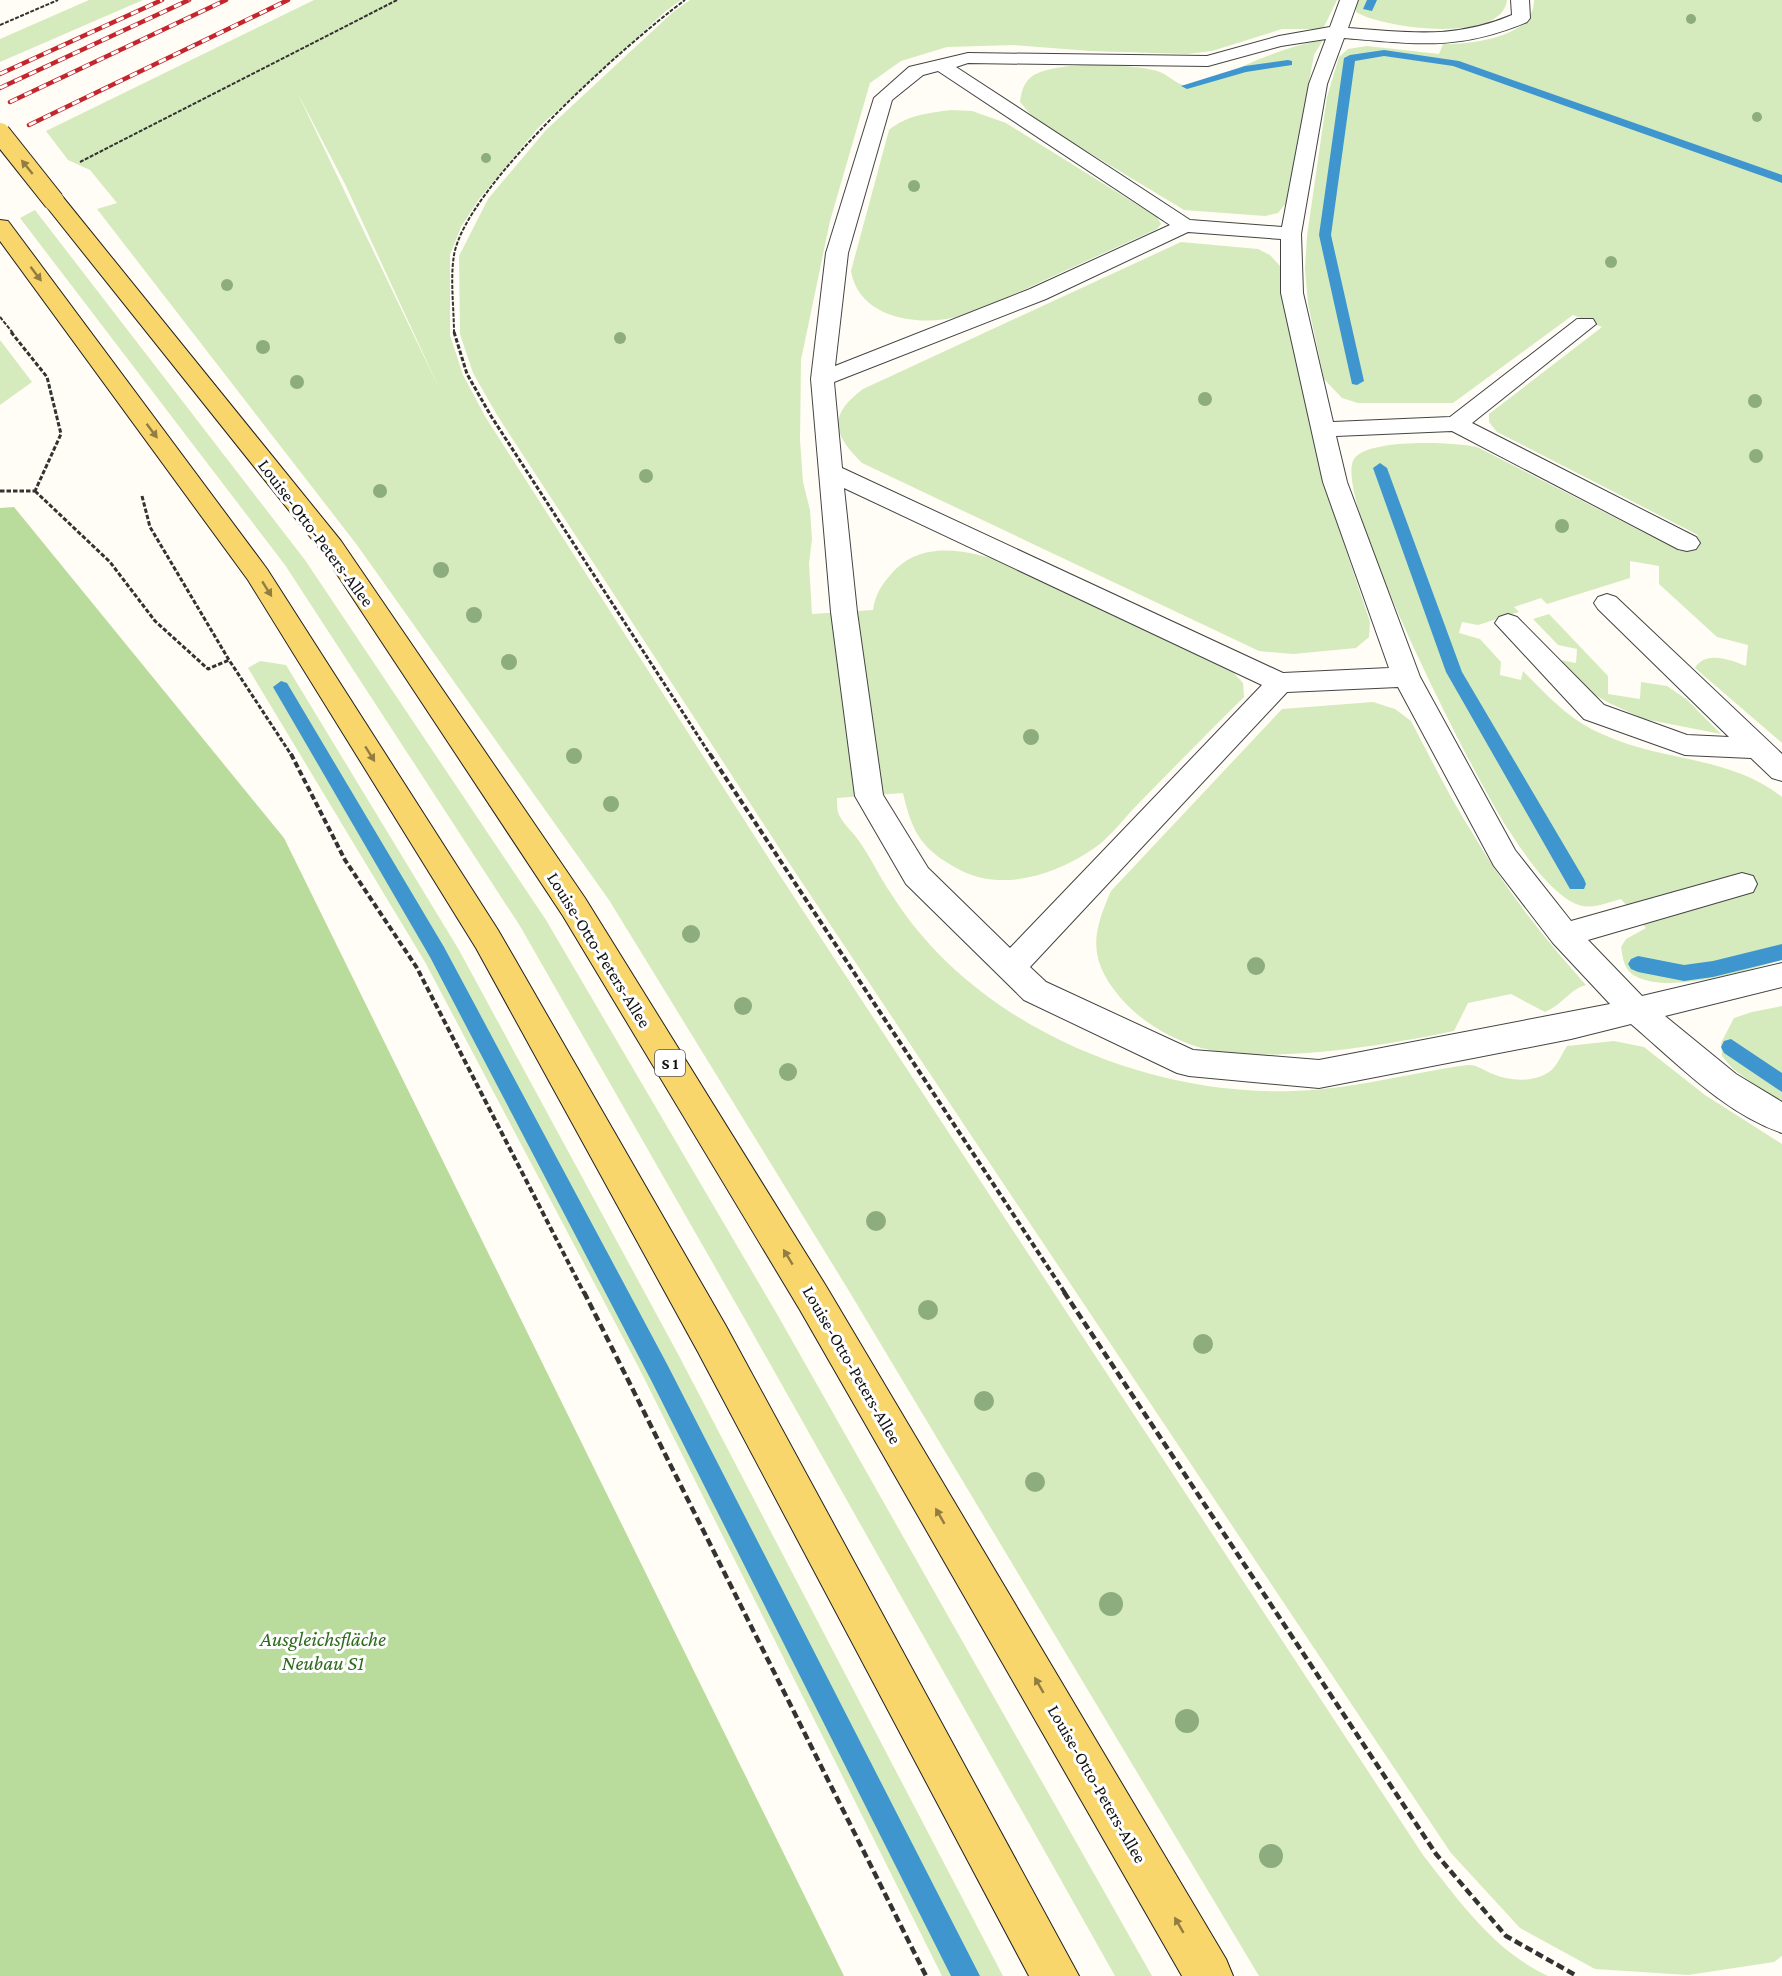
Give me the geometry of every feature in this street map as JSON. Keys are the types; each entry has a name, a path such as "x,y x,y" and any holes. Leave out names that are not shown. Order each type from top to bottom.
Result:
{"main road":[{"name":"Louise-Otto-Peters-Allee","path":"0,134 332,547 574,907 813,1298 1209,1976"},
{"path":"0,227 258,575 487,939 712,1339 1055,1976"}],"lane":[{"path":"1349,0 1318,84 1291,234 1292,293 1335,482 1407,677 1504,858 1564,935 1636,1010 1724,1084 1782,1119"},
{"path":"1520,0 1521,18 1488,32 1436,40 1336,32 1279,41 1208,61 968,58 916,71 883,98 837,254 822,379 833,473 844,612 869,796 917,876 1035,991 1190,1063 1319,1074 1571,1026 1782,975"},
{"path":"941,65 1185,226 1291,234"},
{"path":"822,379 1038,294 1185,226"},
{"path":"1456,424 1586,324"},
{"path":"1322,429 1456,424 1687,543"},
{"path":"833,473 1280,683 1407,677"},
{"path":"1607,603 1782,771"},
{"path":"1508,622 1594,712 1685,745 1758,748"},
{"path":"1011,967 1280,683"},
{"path":"1564,935 1742,884"}],"path":[{"path":"0,25 58,0"},
{"path":"77,163 397,0"},
{"path":"685,0 540,129 482,199 464,228 454,255 454,335 467,374 491,416 782,866 1436,1854 1506,1936 1577,1976"},
{"path":"0,317 47,377 61,434 35,491"},
{"path":"0,492 35,491 110,562 155,621 208,669 229,660"},
{"path":"141,493 150,527 229,660 293,758 345,861 417,968 625,1372 926,1976"}],"green space":[{"path":"89,0 143,0 0,62 0,39"},
{"path":"314,0 681,0 666,11 538,128 479,199 461,227 450,255 450,335 463,375 486,418 775,868 1423,1855 1464,1907 1494,1939 1529,1966 1548,1976 1259,1976 849,1291 609,900 357,545 97,209 117,203 90,170 68,160 46,131","holes":["297,92 345,184 440,390"]},
{"path":"690,0 1337,0 1323,29 1282,29 1212,51 1187,54 1090,51 1014,45 947,47 901,61 870,83 830,221 801,360 800,440 803,482 810,510 812,539 809,563 812,614 873,610 875,599 882,586 905,562 933,551 965,552 1011,564 1231,670 1243,683 1244,697 1105,839 1078,858 1028,878 993,880 976,876 947,863 928,847 915,830 903,793 837,798 838,812 883,882 926,941 968,981 1015,1015 1067,1043 1122,1065 1178,1081 1236,1089 1316,1090 1468,1065 1507,1078 1521,1080 1542,1076 1552,1070 1567,1046 1614,1041 1644,1047 1705,1095 1782,1144 1782,1956 1774,1962 1688,1975 1595,1969 1520,1928 1451,1853 789,863 497,415 473,373 460,334 459,256 488,199 546,130 673,12"},
{"path":"1356,0 1507,0 1500,14 1485,23 1464,28 1439,29 1413,27 1369,18 1356,12"},
{"path":"1534,0 1782,0 1782,743 1695,668 1699,662 1712,658 1726,659 1746,666 1748,645 1717,637 1659,584 1659,566 1630,561 1630,578 1547,604 1541,598 1514,607 1519,612 1478,625 1462,622 1459,633 1480,639 1501,662 1500,675 1521,680 1523,671 1559,707 1590,728 1624,743 1740,773 1782,797 1782,960 1709,979 1669,983 1652,982 1637,977 1629,971 1625,964 1621,947 1626,939 1646,928 1621,899 1589,907 1570,901 1543,878 1528,858 1508,829 1468,758 1411,642 1364,526 1353,484 1354,459 1362,452 1412,443 1477,447 1680,551 1698,535 1497,432 1489,422 1489,414 1602,327 1573,315 1453,403 1358,403 1342,398 1324,379 1308,304 1305,269 1307,236 1327,97 1339,57 1348,49 1367,46 1439,54 1443,44 1484,40 1513,31 1524,23 1531,13"},
{"path":"1323,40 1314,55 1286,203 1278,213 1265,216 1184,210 1055,132 1031,115 1020,102 1024,86 1030,78 1040,72 1055,68 1111,65 1145,69 1162,73 1183,85 1194,86 1212,81 1281,51"},
{"path":"951,110 972,111 1006,123 1157,217 1161,224 1157,229 964,315 948,319 912,320 879,310 866,300 856,287 851,271 889,130 911,118"},
{"path":"35,210 305,560 546,920 777,1314 1152,1976 1115,1976 520,926 285,565 20,218"},
{"path":"1181,242 1258,249 1270,255 1280,266 1282,297 1311,430 1336,520 1370,622 1369,637 1356,648 1293,654 1259,651 862,463 852,453 840,434 839,417 851,399 863,389"},
{"path":"0,340 32,382 0,405"},
{"name":"Ausgleichsfläche Neubau S1","path":"14,507 284,838 844,1976 0,1976 0,508"},
{"path":"1549,614 1608,676 1608,694 1640,699 1641,682 1667,686 1686,699 1721,734 1644,719 1590,692 1559,660 1576,663 1577,649 1558,645 1533,619"},
{"path":"260,661 286,665 459,950 678,1354 1003,1976 942,1976 638,1366 425,962 248,668"},
{"path":"1373,702 1395,709 1411,721 1456,807 1498,874 1540,931 1586,985 1575,990 1545,1012 1511,994 1468,1003 1454,1031 1323,1052 1253,1054 1222,1052 1184,1042 1144,1020 1119,996 1102,970 1098,957 1097,933 1111,891 1282,709"},
{"path":"1782,1006 1782,1104 1733,1069 1722,1056 1721,1043 1734,1018"}],"waterway":[{"path":"1368,9 1372,0"},
{"path":"1357,381 1325,235 1350,58 1384,53 1455,63 1782,179"},
{"path":"1187,86 1245,69 1288,63"},
{"path":"1380,468 1454,672 1577,884"},
{"path":"281,687 437,952 659,1372 966,1976"},
{"path":"1638,964 1684,973 1713,969 1782,952"},
{"path":"1731,1047 1782,1084"}],"railway":[{"path":"0,74 162,0"},
{"path":"0,88 189,0"},
{"path":"10,102 226,0"},
{"path":"29,125 288,0"}]}
